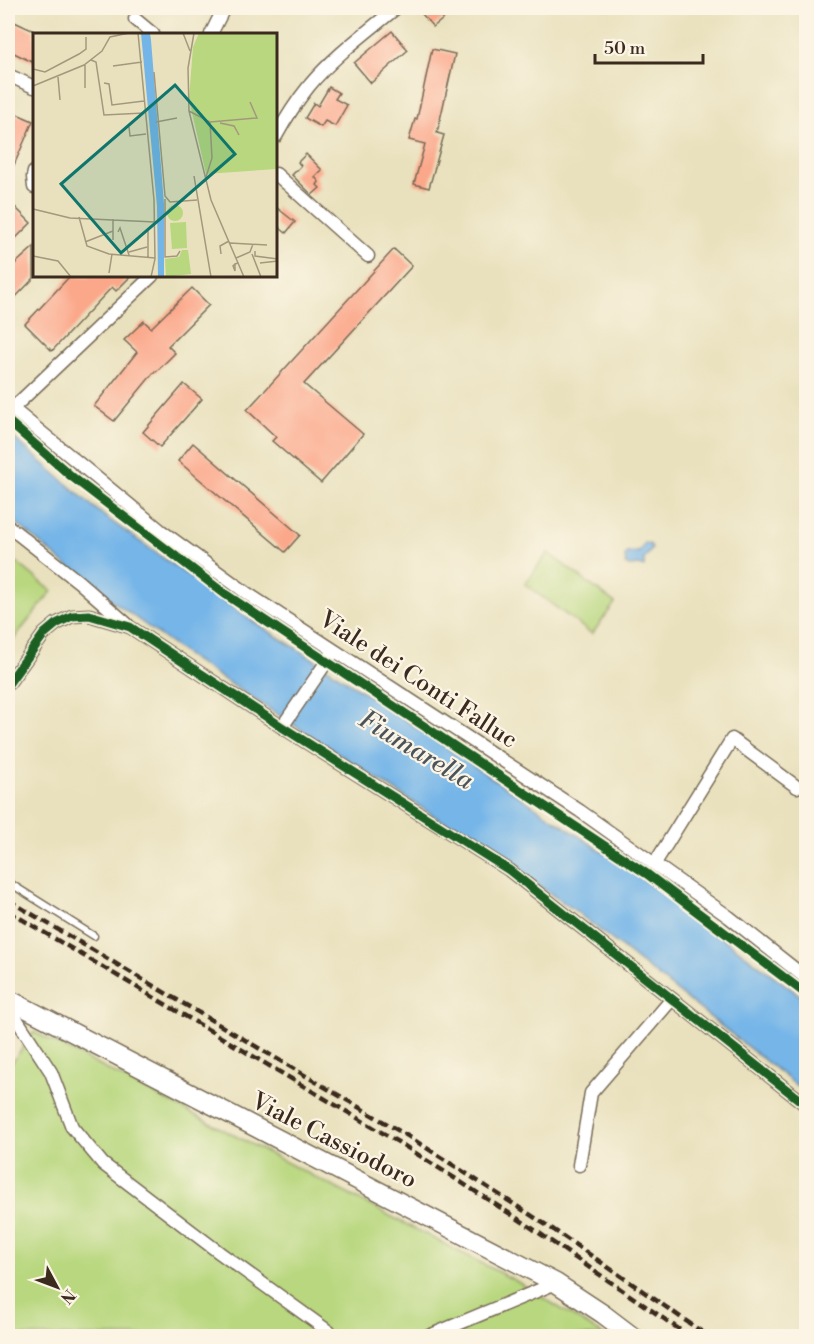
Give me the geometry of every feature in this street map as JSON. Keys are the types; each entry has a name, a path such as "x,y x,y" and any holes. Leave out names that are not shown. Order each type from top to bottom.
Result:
{"main road":[{"name":"Viale Cassiodoro","path":"8,999 556,1283 632,1336"}],"street":[{"path":"212,33 224,8"},
{"path":"278,133 311,84 334,60 396,8"},
{"path":"135,19 152,33"},
{"path":"8,75 33,87"},
{"path":"278,176 368,256"},
{"path":"10,407 150,278"},
{"name":"Viale dei Conti Falluc","path":"10,407 160,530 248,594 580,811 655,863 805,975"},
{"path":"8,526 79,582 130,627 509,870 807,1105"},
{"path":"8,684 44,634 56,624 72,616 89,615 130,627"},
{"path":"284,724 334,651"},
{"path":"655,863 732,739 797,787"},
{"path":"579,1165 591,1093 672,999"},
{"path":"8,1006 51,1072 72,1127 103,1164 220,1253 335,1336"},
{"path":"429,1336 556,1283"}],"lane":[{"path":"8,882 94,936"}],"green space":[{"path":"548,553 615,603 592,634 525,584"},
{"path":"8,555 52,591 8,646"},
{"path":"34,1032 516,1281 605,1336 8,1336 8,1068"}],"water":[{"name":"Fiumarella","path":"8,433 104,516 149,548 254,622 318,662 636,874 806,1000 806,1093 573,909 470,839 189,657 80,577 8,516"},
{"path":"645,543 651,545 652,549 644,559 644,567 626,564 627,553 639,552"}],"building":[{"path":"417,8 457,8 433,27"},
{"path":"8,19 34,31 33,62 8,50"},
{"path":"392,31 408,50 371,83 354,63"},
{"path":"432,49 455,54 437,133 444,135 429,188 414,184 425,144 409,140 415,119 417,119"},
{"path":"329,87 339,93 335,99 347,105 335,126 325,121 321,127 305,118 314,103 318,106"},
{"path":"10,111 33,121 8,179 8,117"},
{"path":"306,154 322,170 315,177 320,188 312,195 292,175 301,166 298,162"},
{"path":"8,200 31,223 8,246"},
{"path":"278,209 295,222 286,233 278,227"},
{"path":"33,248 34,278 8,305 8,270"},
{"path":"394,249 412,266 304,384 363,434 321,483 272,441 276,437 247,410"},
{"path":"68,278 129,278 116,291 112,287 52,351 25,324"},
{"path":"192,288 209,305 168,346 175,353 155,371 114,421 94,406 137,352 124,340 144,321 151,328"},
{"path":"184,384 202,399 160,447 143,432"},
{"path":"193,443 300,535 285,552 178,461"}],"railway":[{"path":"8,900 411,1138 554,1230 708,1336"},
{"path":"8,911 403,1145 526,1224 689,1336"}],"cycle path":[{"path":"8,421 71,476 225,594 647,874 806,994"},
{"path":"8,684 44,634 56,624 72,616 89,615 130,627 282,727 509,870 806,1105"}]}
